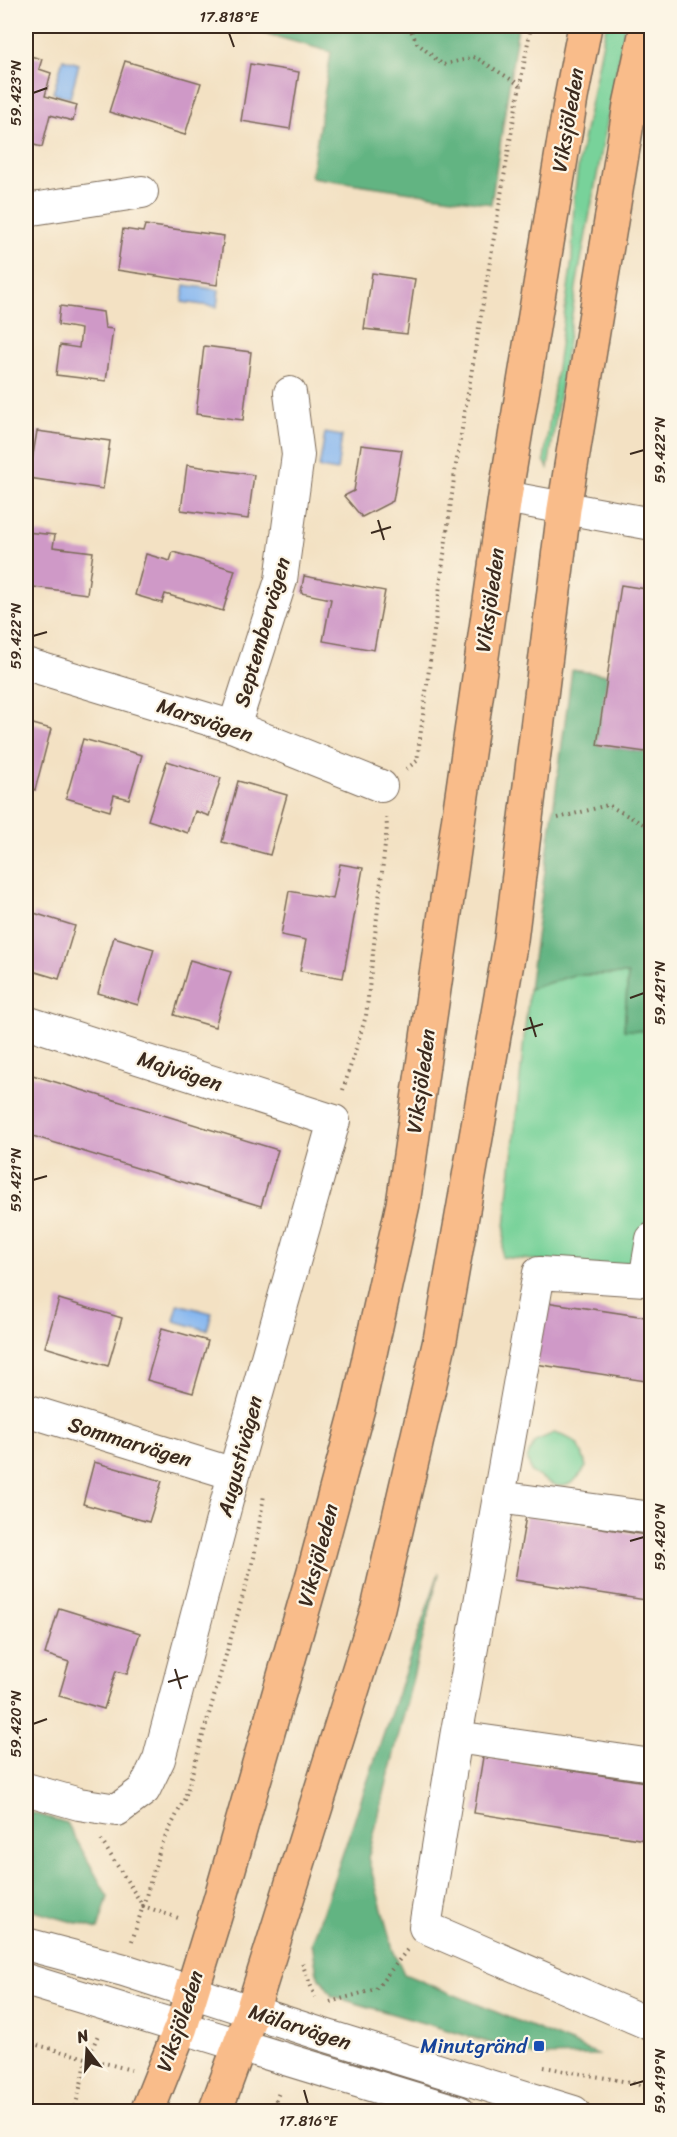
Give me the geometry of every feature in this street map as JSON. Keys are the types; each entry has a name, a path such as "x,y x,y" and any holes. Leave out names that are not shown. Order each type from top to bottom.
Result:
{"main road":[{"name":"Viksjöleden","path":"147,2112 181,2027 192,1992 313,1576 358,1408 403,1204 505,496 585,26"},
{"path":"215,2112 252,2012 378,1608 440,1340 511,940 564,509 630,105 647,26"}],"street":[{"path":"26,210 142,192"},
{"name":"Septembervägen","path":"234,727 281,580 298,455 290,393"},
{"path":"505,496 651,524"},
{"name":"Marsvägen","path":"26,664 234,727 381,786"},
{"name":"Majvägen","path":"26,1022 334,1121"},
{"name":"Augustivägen","path":"26,1788 79,1804 117,1810 144,1790 159,1759 234,1474 334,1121"},
{"path":"651,1239 648,1280 538,1274 456,1737 425,1927 651,2025"},
{"name":"Sommarvägen","path":"26,1410 234,1474"},
{"path":"499,1497 651,1518"},
{"path":"456,1737 651,1765"},
{"name":"Mälarvägen","path":"26,1944 123,1970 574,2112"},
{"name":"Mälarvägen","path":"26,1980 459,2112"}],"path":[{"path":"409,26 417,43 443,65 475,57 520,85"},
{"path":"334,1121 366,1016 387,827 381,786 417,761 454,471 531,26"},
{"path":"329,2002 376,1989 425,1927"},
{"path":"26,2042 87,2060"}],"green space":[{"path":"238,26 518,26 491,204 311,177 331,52"},
{"path":"606,26 625,26 577,282 548,468 544,460 572,260 574,198 579,161"},
{"path":"572,670 608,675 598,745 651,753 651,1031 624,1030 628,974 574,975 529,989"},
{"path":"628,974 624,1030 651,1031 652,1217 644,1271 502,1257 529,989 574,975"},
{"path":"554,1433 576,1444 586,1467 573,1482 567,1485 555,1485 531,1472 527,1458 535,1441"},
{"path":"439,1573 368,1858 393,1950 404,1974 600,2055 535,2056 332,1996 317,1973 312,1943"},
{"path":"26,1811 67,1823 108,1897 98,1929 26,1909"}],"water":[{"path":"63,59 79,64 70,98 53,93"},
{"path":"185,285 219,290 217,307 182,302"},
{"path":"325,433 342,436 337,471 319,468"},
{"path":"178,1304 212,1313 207,1330 174,1321"}],"building":[{"path":"26,55 42,59 39,69 51,73 45,96 77,105 73,121 50,115 42,147 26,143"},
{"path":"125,61 201,83 185,135 109,112"},
{"path":"250,64 299,72 290,129 241,121"},
{"path":"145,225 224,236 217,285 117,270 123,229 143,232"},
{"path":"372,273 415,279 407,334 364,329"},
{"path":"60,306 103,312 105,328 113,329 106,381 56,375 60,345 79,348 81,329 58,325"},
{"path":"204,346 251,352 243,420 196,414"},
{"path":"37,431 110,441 103,489 29,478"},
{"path":"361,445 402,450 393,501 362,517 344,496 354,491"},
{"path":"187,465 254,475 248,519 181,510"},
{"path":"26,532 55,535 53,547 93,552 87,594 26,586"},
{"path":"173,552 235,570 223,611 165,594 162,603 135,595 146,554 170,561"},
{"path":"304,576 385,591 374,650 323,641 331,599 301,593"},
{"path":"621,585 652,590 652,753 597,745"},
{"path":"26,722 51,729 35,790 26,787"},
{"path":"83,739 142,755 129,799 114,795 110,811 66,798"},
{"path":"167,761 221,778 209,816 195,811 188,833 148,820"},
{"path":"238,781 287,795 270,855 222,842"},
{"path":"340,864 363,868 343,978 300,971 306,940 281,935 289,891 333,899"},
{"path":"34,913 75,926 59,979 26,969 26,940"},
{"path":"114,937 154,949 138,1005 98,993"},
{"path":"190,960 231,972 215,1027 174,1015"},
{"path":"26,1073 278,1150 261,1206 26,1134"},
{"path":"59,1299 122,1318 108,1366 45,1347"},
{"path":"539,1301 652,1318 652,1382 529,1363"},
{"path":"162,1328 208,1341 193,1393 147,1380"},
{"path":"94,1462 162,1481 149,1522 83,1504"},
{"path":"526,1516 652,1536 652,1601 515,1580"},
{"path":"59,1608 140,1633 127,1674 116,1671 104,1709 59,1696 69,1662 45,1654"},
{"path":"483,1757 652,1783 652,1841 474,1813"}],"place":[{"name":"Minutgränd","path":"539,2046"}]}
